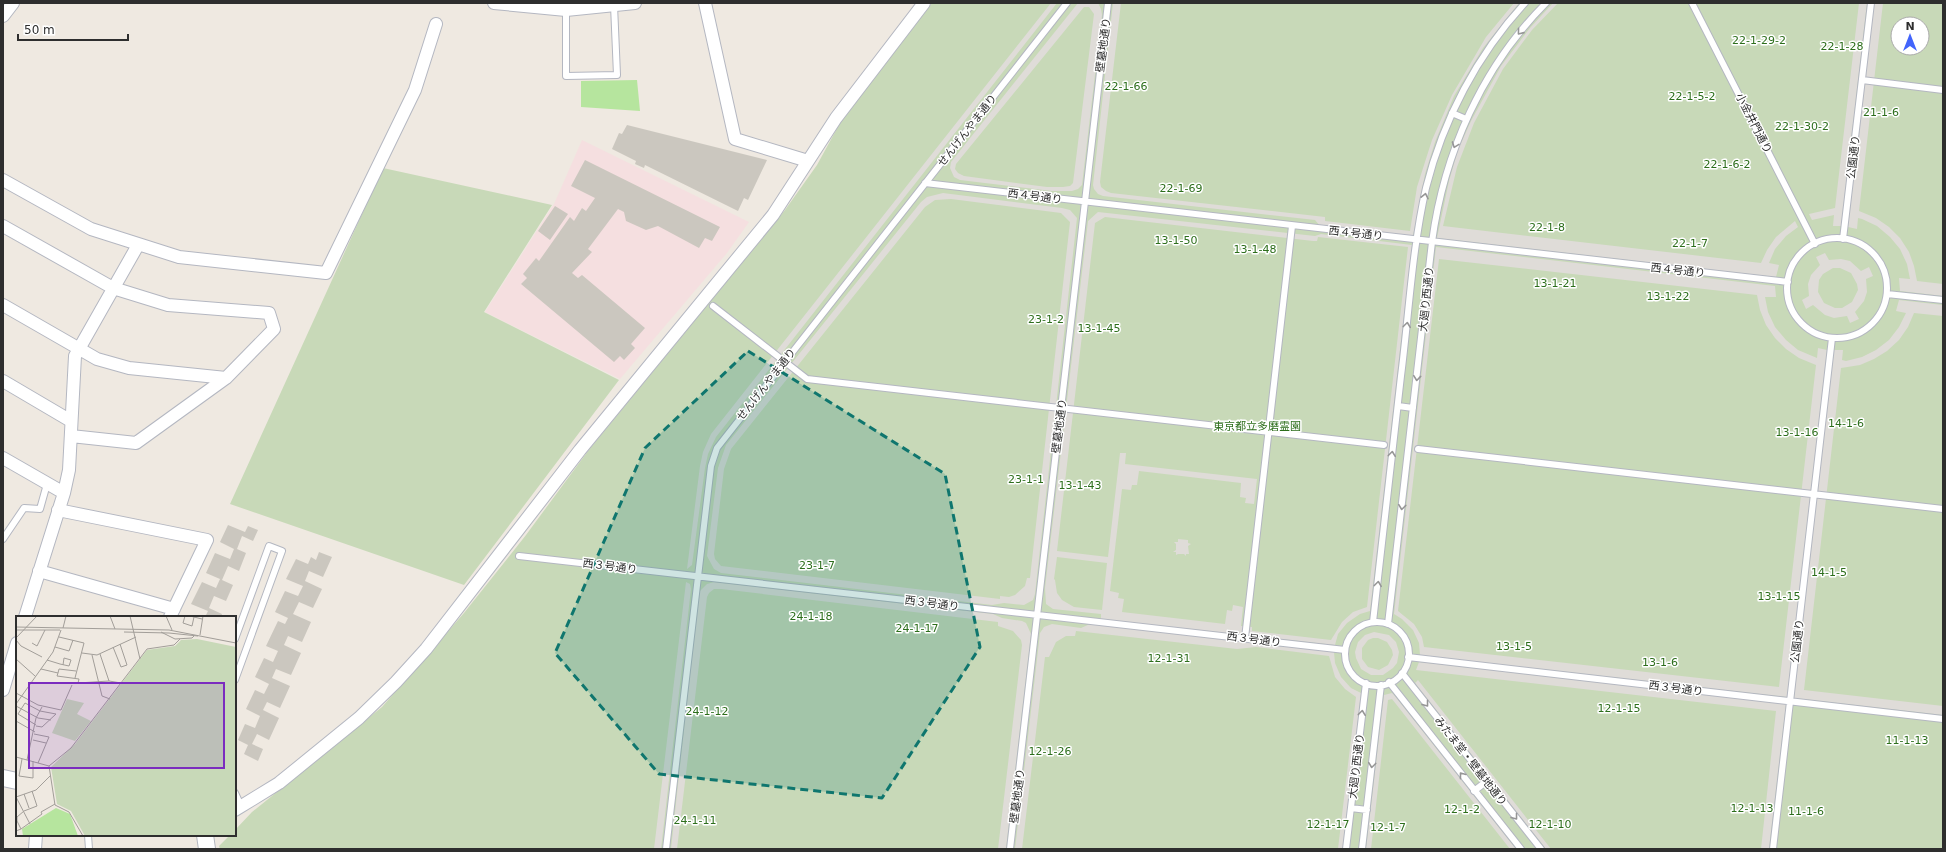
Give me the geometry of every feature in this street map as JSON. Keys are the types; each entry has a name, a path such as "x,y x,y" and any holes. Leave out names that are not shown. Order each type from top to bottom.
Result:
{"street":[{"path":"3,16 13,3"},
{"path":"494,3 566,10 635,3"},
{"path":"705,3 735,139 808,161"},
{"path":"238,808 279,783 359,718 396,682 426,649 580,450 773,214 836,118 923,3"},
{"path":"3,180 91,229 179,257 326,273 416,90 436,24"},
{"path":"3,226 114,288 168,305 269,314 274,329 226,378 136,443 71,436"},
{"path":"25,616 64,493 69,470 75,356 138,245"},
{"path":"3,305 97,359 129,368 226,378"},
{"path":"3,381 71,421"},
{"path":"3,458 64,493"},
{"path":"39,571 172,613 207,540 58,510"},
{"path":"3,690 16,646"},
{"path":"3,778 16,781"},
{"path":"35,849 36,836"},
{"path":"204,836 206,849"}],"lane":[{"name":"せんげんやま通り","path":"666,849 713,457 721,440 1067,3"},
{"name":"壁墓地通り","path":"1010,849 1108,3"},
{"name":"大廻り西通り","path":"1373,622 1417,240 1431,172 1452,113 1467,83 1487,50 1525,3"},
{"name":"大廻り西通り","path":"1388,624 1432,242 1441,191 1451,157 1466,119 1492,70 1519,34 1546,3"},
{"name":"小金井門通り","path":"1692,3 1815,244"},
{"name":"公園通り","path":"1843,239 1871,3"},
{"path":"566,10 566,76 617,75 614,5"},
{"path":"1862,80 1943,90"},
{"path":"1452,113 1466,119"},
{"name":"西４号通り","path":"925,183 1788,282"},
{"path":"1245,638 1292,226"},
{"path":"1834,238 1855,242 1866,247 1875,256 1886,274 1887,294 1882,311 1871,325 1852,336 1832,338 1812,331 1797,317 1789,300 1788,282 1794,264 1800,256 1815,244 1834,238"},
{"path":"1887,294 1943,300"},
{"path":"713,306 807,379 1384,445"},
{"name":"公園通り","path":"1773,849 1832,338"},
{"path":"1398,406 1413,408"},
{"path":"1418,449 1943,510"},
{"path":"3,539 24,508 40,509 47,484"},
{"path":"236,636 269,546 282,551 236,677"},
{"name":"西３号通り","path":"519,556 1345,650"},
{"path":"1373,622 1388,624 1397,629 1405,639 1408,657 1402,674 1381,685 1366,683 1356,678 1349,668 1345,650 1353,633 1362,625 1373,622"},
{"name":"西３号通り","path":"1408,657 1943,718"},
{"name":"みたま堂・壁墓地通り","path":"1402,674 1541,849"},
{"name":"みたま堂・壁墓地通り","path":"1389,682 1521,849"},
{"name":"大廻り西通り","path":"1346,849 1366,683"},
{"name":"大廻り西通り","path":"1362,849 1381,685"},
{"path":"1474,791 1487,781"},
{"path":"236,798 238,808"},
{"path":"1351,808 1367,810"},
{"path":"88,836 89,849"}],"highlighted area":[{"path":"748,351 945,474 980,647 882,798 659,774 555,653 645,448"}],"shaded area":[{"path":"1051,3 1057,3 716,437 708,454 692,565 687,569 700,466 703,452 711,434"},
{"path":"1078,3 1098,3 1102,15 1082,185 1078,189 1072,191 1052,191 960,180 954,177 950,168 951,162","holes":["1084,7 1089,7 1094,14 1073,183 1070,186 1047,187 964,176 958,173 955,169 956,164"]},
{"path":"1113,3 1121,3 1100,182 1101,187 1106,191 1111,193 1325,217 1325,221 1410,231 1417,187 1432,140 1452,95 1486,37 1514,3 1519,3 1483,48 1454,96 1435,142 1425,174 1413,236 1320,226 1315,220 1103,196 1098,194 1093,185"},
{"path":"1553,3 1558,3 1532,30 1503,69 1474,123 1457,167 1443,226 1761,263 1767,250 1776,237 1795,221 1798,227 1786,236 1775,249 1769,263 1779,265 1776,277 1437,238 1449,181 1458,150 1471,121 1501,66 1530,28"},
{"path":"1859,3 1867,3 1841,226 1833,226 1834,215 1812,220 1809,214 1835,208"},
{"path":"1874,3 1883,3 1859,211 1876,218 1889,227 1900,238 1909,252 1917,281 1943,284 1943,296 1900,291 1899,278 1910,279 1907,264 1900,249 1890,237 1877,226 1862,219 1858,218 1857,229 1848,227"},
{"path":"582,140 749,222 727,253 620,379 485,312 554,204"},
{"path":"943,193 1062,208 1070,210 1077,218 1035,594 1033,600 1024,605 1004,603 992,605 721,573 714,569 707,556 718,468 726,445 921,202 927,197","holes":["951,199 1061,213 1070,222 1030,578 1027,578 1025,586 1015,595 1009,597 1000,596 1000,599 721,566 715,559 714,554 724,469 731,449 925,207 935,200"]},
{"path":"1098,212 1315,236 1321,234 1412,245 1370,611 1360,614 1347,623 1338,634 1335,645 1101,619 1101,614 1053,609 1046,604 1045,588 1088,221","holes":["1105,217 1313,241 1317,241 1318,237 1408,247 1367,607 1353,612 1342,622 1331,640 1252,631 1252,627 1241,626 1243,607 1233,605 1232,611 1227,610 1225,624 1122,612 1124,599 1118,598 1119,593 1110,591 1122,489 1131,490 1132,485 1137,485 1139,471 1241,483 1240,497 1246,498 1245,503 1254,504 1257,479 1125,464 1126,453 1120,453 1108,557 1057,551 1095,223","1057,557 1107,563 1102,610 1074,607 1062,600 1057,593 1054,579"]},
{"path":"1436,247 1775,286 1776,297 1765,297 1768,312 1775,327 1786,340 1798,350 1817,358 1818,348 1827,350 1787,697 1420,655 1419,643 1413,630 1402,619 1394,614","holes":["1439,259 1757,295 1760,310 1766,325 1775,338 1786,349 1799,358 1816,365 1779,687 1424,647 1422,637 1414,624 1398,611"]},
{"path":"1825,253 1829,260 1841,259 1850,261 1861,271 1869,267 1873,276 1866,279 1867,292 1864,301 1855,312 1859,319 1850,323 1847,316 1834,318 1825,315 1813,305 1806,309 1802,300 1809,296 1808,284 1811,275 1820,265 1816,257","holes":["1833,268 1840,268 1851,273 1857,284 1858,290 1852,302 1842,308 1835,308 1824,303 1818,292 1819,280 1823,274"]},
{"path":"1899,300 1943,305 1943,316 1914,313 1908,327 1899,340 1887,351 1860,365 1841,368 1804,690 1943,706 1943,715 1794,698 1834,350 1843,350 1842,360 1846,361 1862,357 1876,350 1889,340 1899,327 1906,313 1896,311"},
{"path":"1178,539 1188,540 1188,543 1191,544 1188,546 1189,554 1186,554 1186,556 1184,554 1176,555 1176,552 1173,552 1176,550 1176,544 1174,542 1178,542"},
{"path":"686,582 690,584 691,589 661,849 654,849"},
{"path":"714,582 993,614 1002,618 1026,623 1031,634 1006,849 998,849 1022,645 1021,640 1013,631 998,626 998,622 714,589 707,597 677,849 671,849 699,592 707,584"},
{"path":"1052,624 1081,628 1090,624 1334,652 1335,663 1341,677 1351,688 1361,693 1343,849 1338,849 1356,697 1345,689 1335,677 1329,656 1256,647 1237,649 1076,631 1075,636 1066,636 1056,642 1049,657 1045,657 1022,849 1015,849 1040,633 1044,627"},
{"path":"1374,632 1389,635 1396,642 1399,652 1397,663 1383,675 1371,675 1361,669 1356,658 1355,652 1358,642 1365,635","holes":["1378,638 1387,642 1393,655 1388,665 1379,670 1368,667 1362,659 1362,648 1368,640"]},
{"path":"1419,662 1786,704 1769,849 1761,849 1776,711 1416,670"},
{"path":"1418,680 1551,849 1546,849 1415,683"},
{"path":"1392,693 1516,849 1510,849 1392,699 1388,700 1371,849 1366,849 1384,695"}],"green space":[{"name":"東京都立多磨霊園","path":"932,3 1943,3 1943,849 220,849 219,846 229,836 236,836 236,829 252,812 382,707 464,613 526,535 588,451 785,210 817,165 840,123"},
{"path":"637,80 640,111 581,107 581,81"},
{"path":"383,168 552,205 484,312 619,380 464,585 230,504"}],"building":[{"path":"627,125 767,160 748,200 744,198 738,211 645,165 644,168 635,164 636,161 612,149 619,133 622,134"},
{"path":"585,160 720,227 712,241 705,238 699,248 658,226 646,230 626,221 624,212 618,209 588,249 592,252 572,273 578,278 582,275 645,328 631,344 635,348 624,360 620,356 614,362 521,284 527,278 523,274 536,258 539,261 570,217 574,221 582,208 586,211 595,198 571,186"},
{"path":"555,206 568,214 550,240 538,231"},
{"path":"228,525 245,532 248,526 258,530 253,541 242,536 237,549 246,553 239,571 228,566 222,580 233,585 226,601 214,596 209,608 222,614 221,616 206,616 208,611 191,604 202,582 216,588 220,579 206,573 215,553 230,559 234,549 220,542"},
{"path":"319,552 332,557 323,577 309,571 305,581 322,589 313,608 299,602 293,614 311,622 302,642 288,636 284,645 301,653 291,675 276,669 272,678 290,686 280,708 267,702 263,710 279,718 269,740 257,734 252,744 263,749 258,761 244,754 248,745 238,740 245,724 255,728 260,716 246,709 255,690 264,694 269,684 255,677 264,658 273,662 278,651 266,646 278,621 285,624 288,618 275,612 285,591 298,596 303,586 286,579 296,559 308,564 311,557 316,560"}],"park label":[{"name":"22-1-29-2","path":"1759,40"},
{"name":"22-1-28","path":"1842,46"},
{"name":"22-1-66","path":"1126,86"},
{"name":"22-1-5-2","path":"1692,96"},
{"name":"21-1-6","path":"1881,112"},
{"name":"22-1-30-2","path":"1802,126"},
{"name":"22-1-6-2","path":"1727,164"},
{"name":"22-1-69","path":"1181,188"},
{"name":"22-1-8","path":"1547,227"},
{"name":"13-1-50","path":"1176,240"},
{"name":"22-1-7","path":"1690,243"},
{"name":"13-1-48","path":"1255,249"},
{"name":"13-1-21","path":"1555,283"},
{"name":"13-1-22","path":"1668,296"},
{"name":"23-1-2","path":"1046,319"},
{"name":"13-1-45","path":"1099,328"},
{"name":"14-1-6","path":"1846,423"},
{"name":"13-1-16","path":"1797,432"},
{"name":"23-1-1","path":"1026,479"},
{"name":"13-1-43","path":"1080,485"},
{"name":"23-1-7","path":"817,565"},
{"name":"14-1-5","path":"1829,572"},
{"name":"13-1-15","path":"1779,596"},
{"name":"24-1-18","path":"811,616"},
{"name":"24-1-17","path":"917,628"},
{"name":"13-1-5","path":"1514,646"},
{"name":"12-1-31","path":"1169,658"},
{"name":"13-1-6","path":"1660,662"},
{"name":"12-1-15","path":"1619,708"},
{"name":"24-1-12","path":"707,711"},
{"name":"11-1-13","path":"1907,740"},
{"name":"12-1-26","path":"1050,751"},
{"name":"12-1-13","path":"1752,808"},
{"name":"12-1-2","path":"1462,809"},
{"name":"11-1-6","path":"1806,811"},
{"name":"24-1-11","path":"695,820"},
{"name":"12-1-17","path":"1328,824"},
{"name":"12-1-10","path":"1550,824"},
{"name":"12-1-7","path":"1388,827"}]}
